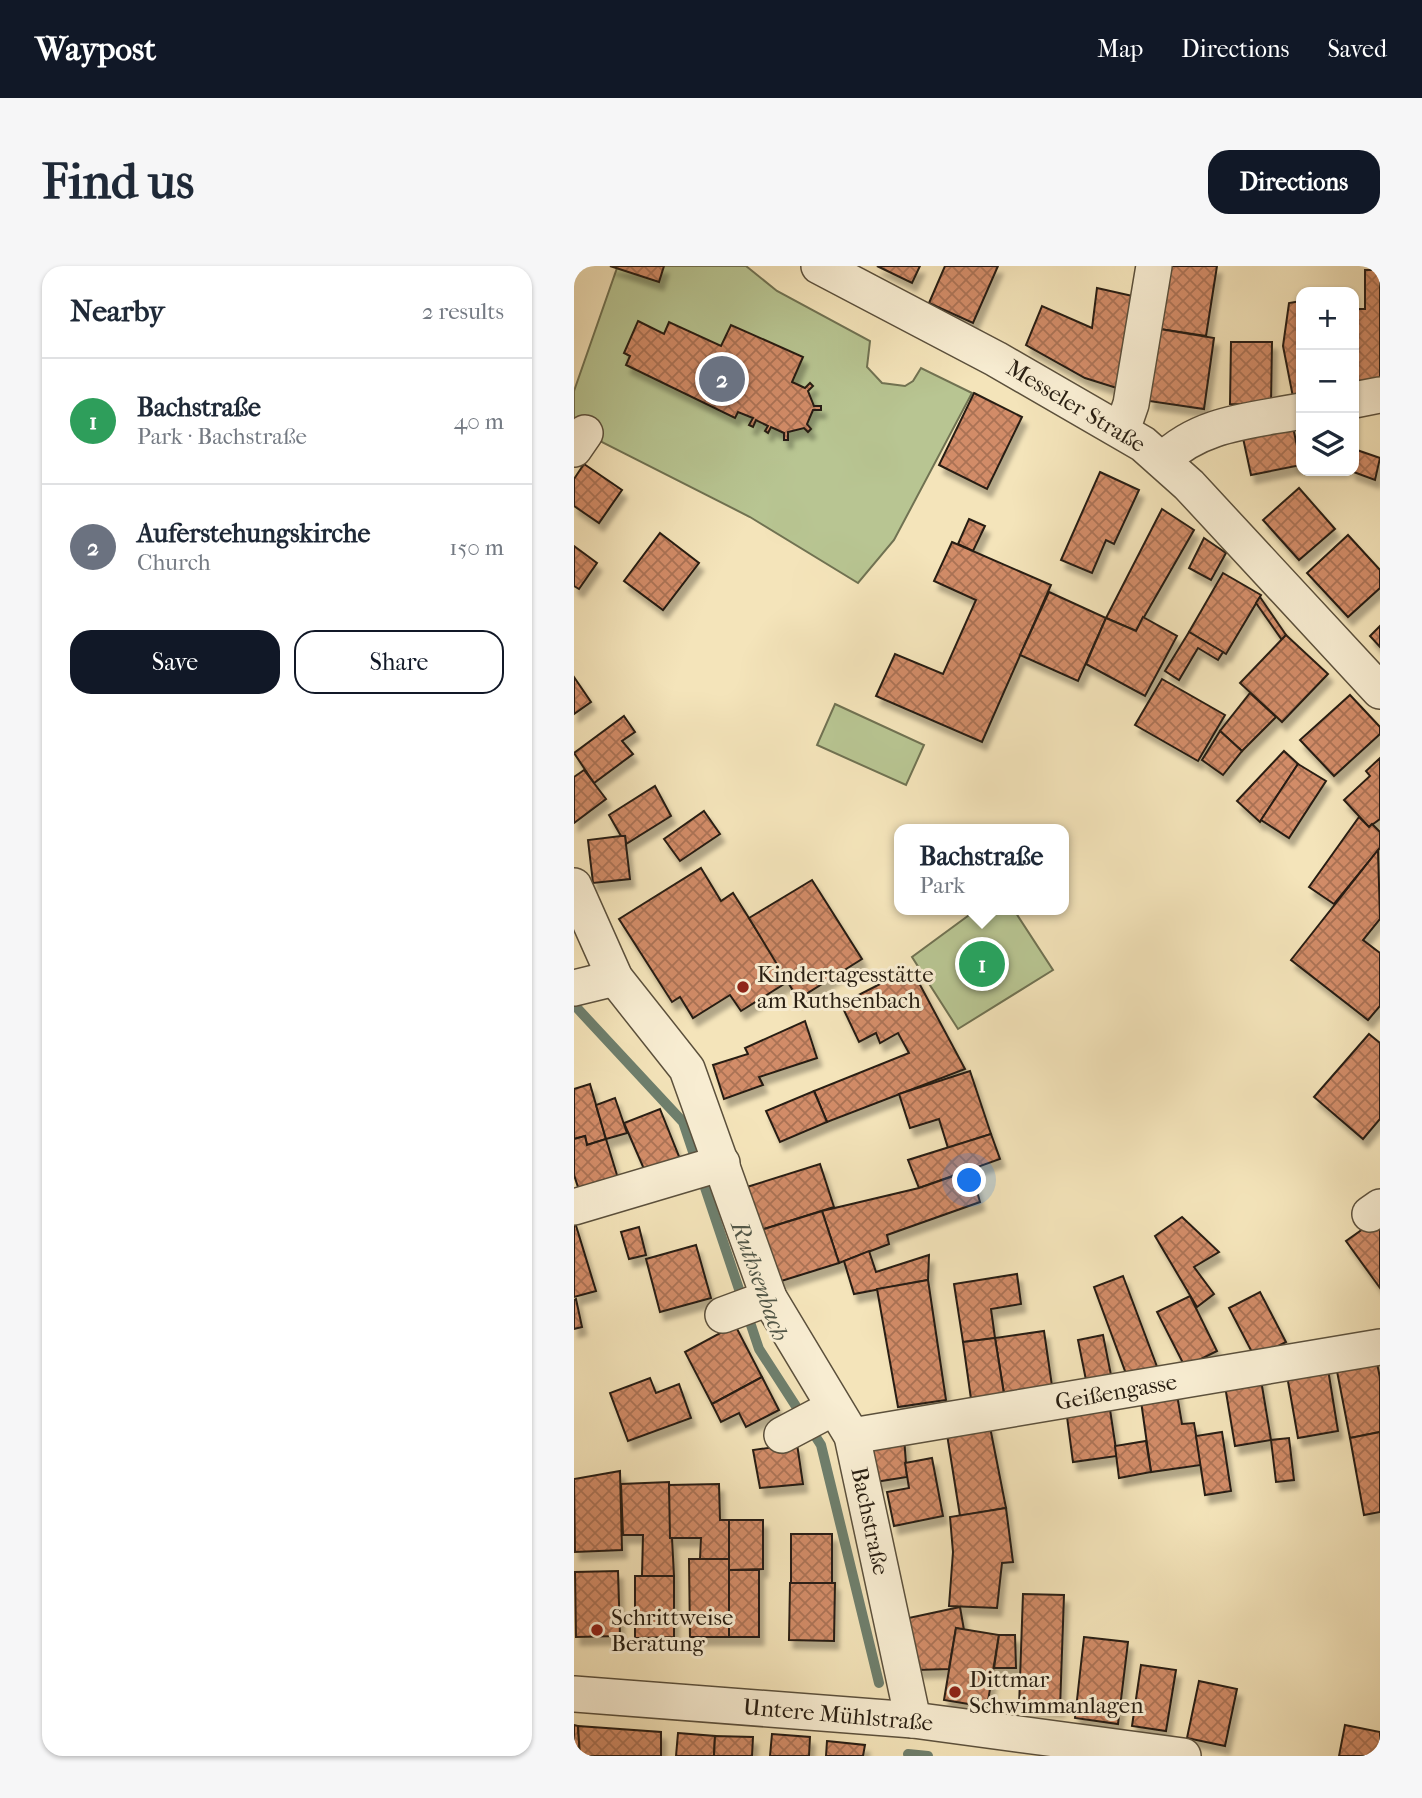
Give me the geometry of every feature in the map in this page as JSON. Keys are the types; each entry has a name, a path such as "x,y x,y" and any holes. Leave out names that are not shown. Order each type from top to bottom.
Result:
{"street":[{"name":"Messeler Straße","path":"819,266 986,354 1122,430 1163,460 1380,691"},
{"path":"1122,430 1131,404 1154,266"},
{"path":"1359,399 1380,395"},
{"path":"1163,460 1178,445 1200,432 1296,412"},
{"name":"Bachstraße","path":"574,886 615,978 687,1069 769,1298 842,1422 913,1720"},
{"path":"574,988 615,978"},
{"path":"574,1207 722,1163"},
{"path":"723,1315 769,1298"},
{"name":"Geißengasse","path":"782,1435 842,1422 1380,1347"},
{"name":"Untere Mühlstraße","path":"574,1694 913,1720 1184,1756"}],"green space":[{"path":"746,266 777,291 870,341 867,367 882,383 905,386 913,381 921,368 972,393 894,540 858,583 750,517 574,428 574,391 617,268"},
{"path":"835,704 924,745 906,785 817,745"},
{"path":"969,915 1017,915 1053,970 958,1029 912,957"}],"building":[{"path":"610,266 664,266 659,282"},
{"path":"877,266 920,266 912,283"},
{"path":"945,266 998,266 973,323 929,303"},
{"path":"1170,266 1217,266 1206,336 1160,329"},
{"path":"1365,270 1380,270 1380,381 1359,384 1359,309 1365,309"},
{"path":"1097,288 1137,297 1123,390 1085,378 1026,345 1042,306 1092,328"},
{"path":"1296,302 1296,396 1293,397 1283,346 1289,303"},
{"path":"638,321 664,334 669,322 721,346 731,325 803,357 792,382 805,388 810,383 813,386 808,391 814,406 821,406 821,410 813,410 807,424 811,429 808,432 804,428 788,432 788,440 784,440 784,433 771,427 768,433 765,431 768,426 756,420 753,427 749,425 753,418 738,412 735,418 626,365 630,356 624,353"},
{"path":"1160,329 1214,338 1204,409 1149,401"},
{"path":"1231,342 1272,342 1271,405 1230,404"},
{"path":"974,393 1022,417 987,489 939,465"},
{"path":"1293,427 1296,466 1251,475 1243,438"},
{"path":"1359,451 1380,458 1375,480 1359,474"},
{"path":"584,464 622,490 599,523 574,506 574,479"},
{"path":"1100,472 1139,490 1114,544 1106,540 1092,573 1061,560"},
{"path":"1299,488 1335,529 1299,560 1263,520"},
{"path":"1162,509 1194,530 1136,631 1106,618"},
{"path":"969,519 985,526 973,551 958,544"},
{"path":"660,533 699,563 663,610 624,581"},
{"path":"1348,535 1380,570 1380,588 1348,617 1307,573"},
{"path":"1204,538 1226,553 1211,580 1189,568"},
{"path":"952,542 1051,585 982,742 876,696 895,654 943,674 976,600 934,581"},
{"path":"574,546 597,563 579,589 574,586"},
{"path":"1223,573 1261,595 1226,654 1189,632"},
{"path":"1049,592 1106,618 1078,681 1020,655"},
{"path":"1260,597 1286,635 1282,640 1256,603"},
{"path":"1143,617 1177,636 1145,696 1086,664 1106,618 1136,631"},
{"path":"1380,626 1380,647 1370,636"},
{"path":"1189,632 1223,652 1218,660 1198,648 1179,680 1165,671"},
{"path":"1286,635 1328,674 1282,722 1240,683"},
{"path":"574,677 591,702 574,714"},
{"path":"1162,679 1225,715 1198,761 1135,725"},
{"path":"1250,693 1276,717 1242,751 1220,731"},
{"path":"1350,695 1380,727 1380,734 1334,776 1300,740"},
{"path":"624,716 635,732 622,741 633,754 594,783 574,753"},
{"path":"1220,731 1242,751 1223,775 1202,760"},
{"path":"1284,751 1298,764 1260,822 1237,801"},
{"path":"1380,758 1380,819 1369,827 1344,800 1370,776 1366,771"},
{"path":"1298,764 1326,781 1289,838 1261,820"},
{"path":"584,770 606,799 574,823 574,777"},
{"path":"655,786 671,816 626,844 625,836 621,836 609,815"},
{"path":"704,811 720,834 680,861 664,839"},
{"path":"1359,817 1369,827 1372,824 1380,832 1380,848 1334,904 1309,887"},
{"path":"625,836 630,879 593,883 588,840"},
{"path":"1378,850 1380,919 1363,940 1380,953 1380,1006 1368,1020 1291,960"},
{"path":"701,868 721,901 733,893 789,981 741,1011 730,995 693,1018 680,997 672,1002 619,919"},
{"path":"812,880 862,959 798,999 749,918"},
{"path":"911,968 965,1069 827,1122 814,1091 909,1053 898,1033 880,1043 876,1033 859,1042 841,1004"},
{"path":"805,1021 817,1058 759,1077 763,1085 724,1099 713,1065 748,1054 745,1048"},
{"path":"1369,1034 1380,1043 1380,1119 1363,1139 1314,1097"},
{"path":"970,1071 991,1134 948,1148 939,1119 910,1128 899,1094"},
{"path":"590,1084 606,1139 587,1145 585,1136 574,1139 574,1089"},
{"path":"814,1091 827,1122 780,1142 766,1111"},
{"path":"615,1098 627,1133 606,1139 596,1105"},
{"path":"660,1109 682,1164 647,1176 624,1123"},
{"path":"991,1134 1000,1159 919,1188 908,1160"},
{"path":"585,1136 587,1145 606,1139 620,1185 581,1196 574,1175 574,1139"},
{"path":"820,1164 834,1207 761,1230 747,1187"},
{"path":"971,1170 980,1202 887,1235 889,1244 839,1263 822,1211 919,1188"},
{"path":"822,1211 839,1263 778,1282 761,1230"},
{"path":"1182,1217 1219,1252 1194,1267 1214,1294 1197,1307 1155,1236"},
{"path":"1380,1217 1380,1288 1346,1241"},
{"path":"574,1219 596,1291 574,1297"},
{"path":"639,1227 646,1255 629,1259 621,1232"},
{"path":"696,1245 711,1298 660,1312 646,1259"},
{"path":"869,1251 876,1272 929,1255 928,1280 854,1294 844,1261"},
{"path":"1017,1274 1021,1304 991,1309 995,1338 963,1342 954,1284"},
{"path":"1123,1276 1159,1372 1128,1379 1094,1287"},
{"path":"928,1280 946,1400 898,1407 877,1289"},
{"path":"1260,1292 1286,1342 1255,1358 1229,1308"},
{"path":"1190,1296 1217,1351 1185,1367 1157,1312"},
{"path":"576,1299 582,1327 574,1329 574,1300"},
{"path":"735,1325 762,1377 712,1404 685,1352"},
{"path":"1044,1331 1052,1386 1004,1394 995,1338"},
{"path":"1103,1335 1112,1380 1087,1385 1078,1340"},
{"path":"995,1338 1004,1394 971,1399 963,1342"},
{"path":"1375,1353 1380,1378 1380,1432 1350,1438 1335,1361"},
{"path":"1327,1363 1338,1431 1298,1438 1286,1370"},
{"path":"1260,1374 1271,1440 1235,1446 1224,1380"},
{"path":"762,1377 779,1410 746,1427 739,1413 721,1422 712,1404"},
{"path":"650,1378 656,1393 679,1384 691,1418 628,1441 610,1393"},
{"path":"1176,1389 1182,1424 1194,1423 1201,1465 1151,1472 1140,1394"},
{"path":"1109,1403 1117,1456 1073,1462 1066,1409"},
{"path":"989,1422 1006,1508 960,1516 946,1428"},
{"path":"1222,1432 1231,1491 1205,1495 1196,1436"},
{"path":"1380,1432 1380,1512 1364,1515 1350,1438"},
{"path":"904,1437 907,1477 875,1482 869,1443"},
{"path":"1289,1438 1294,1480 1276,1482 1271,1440"},
{"path":"1146,1441 1151,1472 1119,1478 1115,1446"},
{"path":"797,1444 803,1484 760,1488 753,1450"},
{"path":"932,1458 943,1516 894,1526 887,1492 909,1488 905,1463"},
{"path":"620,1471 622,1550 575,1552 574,1479"},
{"path":"669,1482 674,1576 642,1576 643,1535 623,1535 621,1484"},
{"path":"719,1484 720,1520 729,1520 729,1559 700,1559 701,1538 670,1538 669,1485"},
{"path":"1006,1508 1013,1562 1002,1563 997,1608 949,1606 953,1552 950,1517"},
{"path":"729,1520 763,1520 763,1569 729,1570"},
{"path":"791,1534 832,1534 832,1583 791,1583"},
{"path":"689,1559 729,1559 729,1637 690,1637"},
{"path":"729,1570 759,1570 759,1637 729,1637"},
{"path":"618,1571 620,1636 576,1637 575,1572"},
{"path":"635,1576 674,1576 674,1637 635,1638"},
{"path":"790,1583 835,1583 834,1641 789,1640"},
{"path":"1023,1594 1064,1595 1060,1709 1019,1707"},
{"path":"960,1607 964,1630 956,1628 949,1669 916,1670 904,1619"},
{"path":"956,1628 999,1635 987,1707 944,1700"},
{"path":"999,1635 1015,1635 1016,1668 994,1668"},
{"path":"1084,1637 1128,1642 1118,1724 1075,1718"},
{"path":"1141,1665 1176,1670 1166,1731 1132,1726"},
{"path":"1199,1681 1237,1689 1225,1746 1187,1738"},
{"path":"574,1725 578,1726 580,1756 574,1756"},
{"path":"1345,1725 1380,1732 1380,1756 1339,1756"},
{"path":"578,1726 661,1732 661,1756 580,1756"},
{"path":"678,1733 715,1736 714,1756 676,1756"},
{"path":"772,1734 810,1737 809,1756 770,1756"},
{"path":"715,1736 753,1737 752,1756 714,1756"},
{"path":"827,1741 865,1745 863,1756 826,1756"}],"waterway":[{"name":"Ruthsenbach","path":"574,1001 577,1008 683,1122 759,1349 821,1445 879,1683"},
{"name":"Ruthsenbach","path":"908,1754 928,1756"}],"place":[{"name":"Auferstehungskirche","path":"722,379"},
{"name":"Bachstraße","path":"982,964"},
{"name":"Kindertagesstätte am Ruthsenbach","path":"743,987"},
{"name":"Schrittweise Beratung","path":"597,1630"},
{"name":"Dittmar Schwimmanlagen","path":"955,1692"}]}
